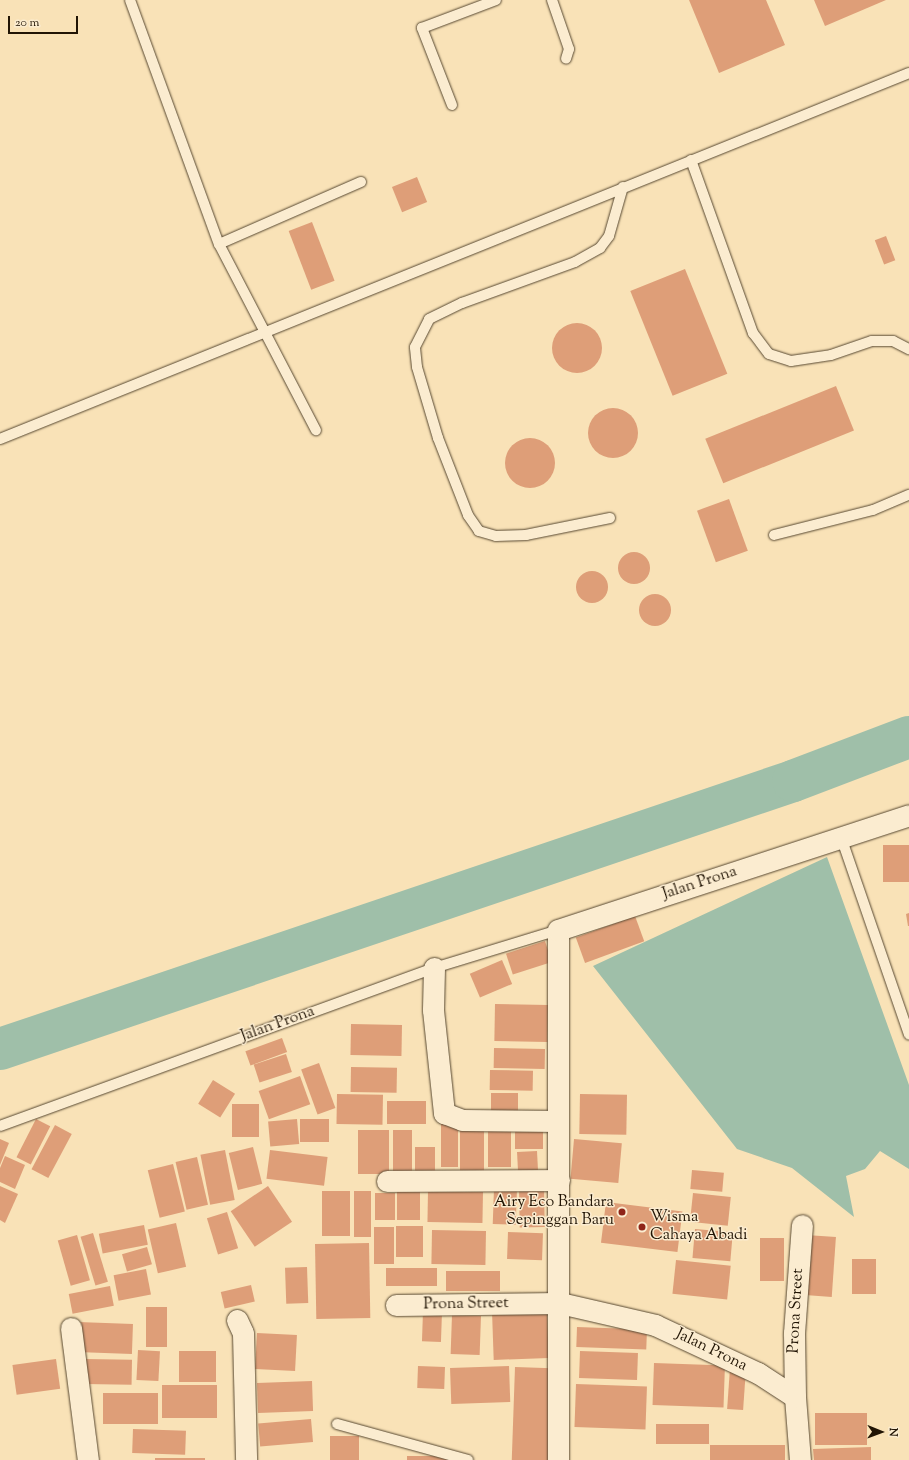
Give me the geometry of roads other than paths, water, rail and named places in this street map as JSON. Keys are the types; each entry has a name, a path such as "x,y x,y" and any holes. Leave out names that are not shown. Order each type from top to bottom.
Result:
{"street":[{"name":"Jalan Prona","path":"558,930 909,815"},
{"path":"558,930 560,1303 558,1460"},
{"path":"434,968 433,1010 444,1113 462,1120 558,1121"},
{"path":"387,1182 559,1180"},
{"name":"Prona Street","path":"795,1397 794,1333 802,1225"},
{"name":"Jalan Prona","path":"560,1303 655,1325 758,1373 795,1397"},
{"name":"Prona Street","path":"396,1306 560,1303"},
{"path":"238,1320 244,1332 246,1460"},
{"path":"71,1328 88,1460"},
{"path":"795,1397 800,1460"}],"lane":[{"path":"130,0 219,244 262,330 316,430"},
{"path":"452,105 422,28 496,0"},
{"path":"552,0 569,49 566,59"},
{"path":"0,439 262,330 909,73"},
{"path":"690,160 753,333 769,354 791,362 831,355 872,341 893,341 909,349"},
{"path":"219,244 361,182"},
{"path":"610,518 526,535 496,536 479,531 468,515 438,438 417,367 415,347 429,319 462,303 575,262 600,248 609,236 623,187"},
{"path":"774,535 873,510 909,495"},
{"path":"841,837 909,1035"},
{"name":"Jalan Prona","path":"0,1126 434,968 558,930"},
{"path":"337,1424 468,1460"}],"waterway":[{"path":"0,1049 793,781 909,737"}],"place":[{"name":"Airy Eco Bandara Sepinggan Baru","path":"622,1212"},
{"name":"Wisma Cahaya Abadi","path":"642,1227"}]}
